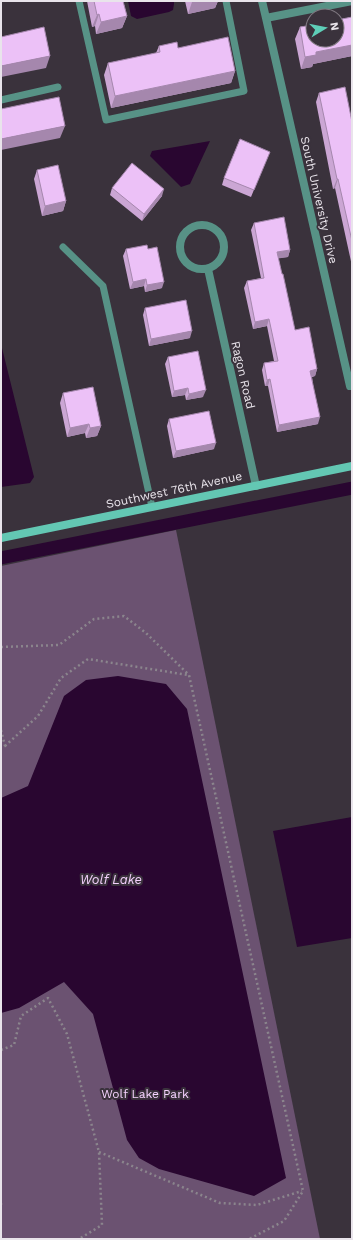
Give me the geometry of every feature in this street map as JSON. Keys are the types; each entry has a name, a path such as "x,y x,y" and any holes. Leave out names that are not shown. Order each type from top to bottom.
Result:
{"street":[{"name":"South University Drive","path":"262,1 350,386"},
{"path":"266,18 352,1"},
{"path":"197,225 212,227 223,238 224,253 215,266 208,269 192,267 186,263 180,249 184,234 197,225"},
{"name":"Ragon Road","path":"208,269 256,486"},
{"name":"Southwest 76th Avenue","path":"1,538 352,466"}],"lane":[{"path":"79,1 106,120 244,92 226,1"},
{"path":"1,100 58,87"},
{"path":"62,247 103,286 152,507"}],"path":[{"path":"1,647 59,645 94,619 124,616 146,633 189,675 303,1191 284,1221 249,1239"},
{"path":"3,746 38,716 61,678 88,659 189,675"},
{"path":"1,730 3,746"},
{"path":"1,1050 14,1045 21,1016 48,998 66,1034 99,1152 102,1225 79,1239"},
{"path":"99,1152 220,1203 257,1205 303,1191"}],"green space":[{"name":"Wolf Lake Park","path":"176,530 320,1239 1,1239 1,566"}],"water":[{"path":"128,1 174,1 174,4 173,10 169,12 137,19 131,16"},
{"path":"210,141 190,184 181,187 150,156 152,151"},
{"path":"1,344 34,477 30,483 1,487"},
{"name":"Wolf Lake","path":"118,676 166,684 187,709 286,1178 254,1196 159,1169 139,1158 127,1140 93,1014 64,982 19,1008 1,1013 1,798 28,786 64,696 86,680"},
{"path":"352,817 352,938 297,947 273,831"}],"building":[{"path":"94,1 123,1 127,16 101,22 99,14 97,15"},
{"path":"352,17 352,45 345,46 345,18"},
{"path":"305,26 305,48 337,48 316,52 316,55 305,57 300,27"},
{"path":"44,27 50,56 1,66 1,37"},
{"path":"228,37 235,71 115,96 108,63 160,52 159,46 177,42 178,48"},
{"path":"345,87 352,122 352,241 319,93"},
{"path":"59,97 65,126 1,139 1,109"},
{"path":"240,139 270,152 254,190 224,178"},
{"path":"132,163 164,189 144,214 112,188"},
{"path":"58,165 66,201 45,206 37,170"},
{"path":"284,217 290,250 277,252 295,330 309,327 317,369 310,371 320,417 279,425 270,379 267,380 264,363 278,361 269,319 255,322 247,281 264,278 254,223"},
{"path":"147,245 148,249 157,247 164,282 147,285 146,279 133,282 126,249"},
{"path":"186,300 192,331 151,339 145,308"},
{"path":"198,351 206,390 189,394 188,388 174,391 168,357"},
{"path":"93,387 101,426 90,428 89,424 70,428 63,393"},
{"path":"209,411 216,443 176,451 169,419"}],"waterway":[{"path":"1,558 352,488"}]}
